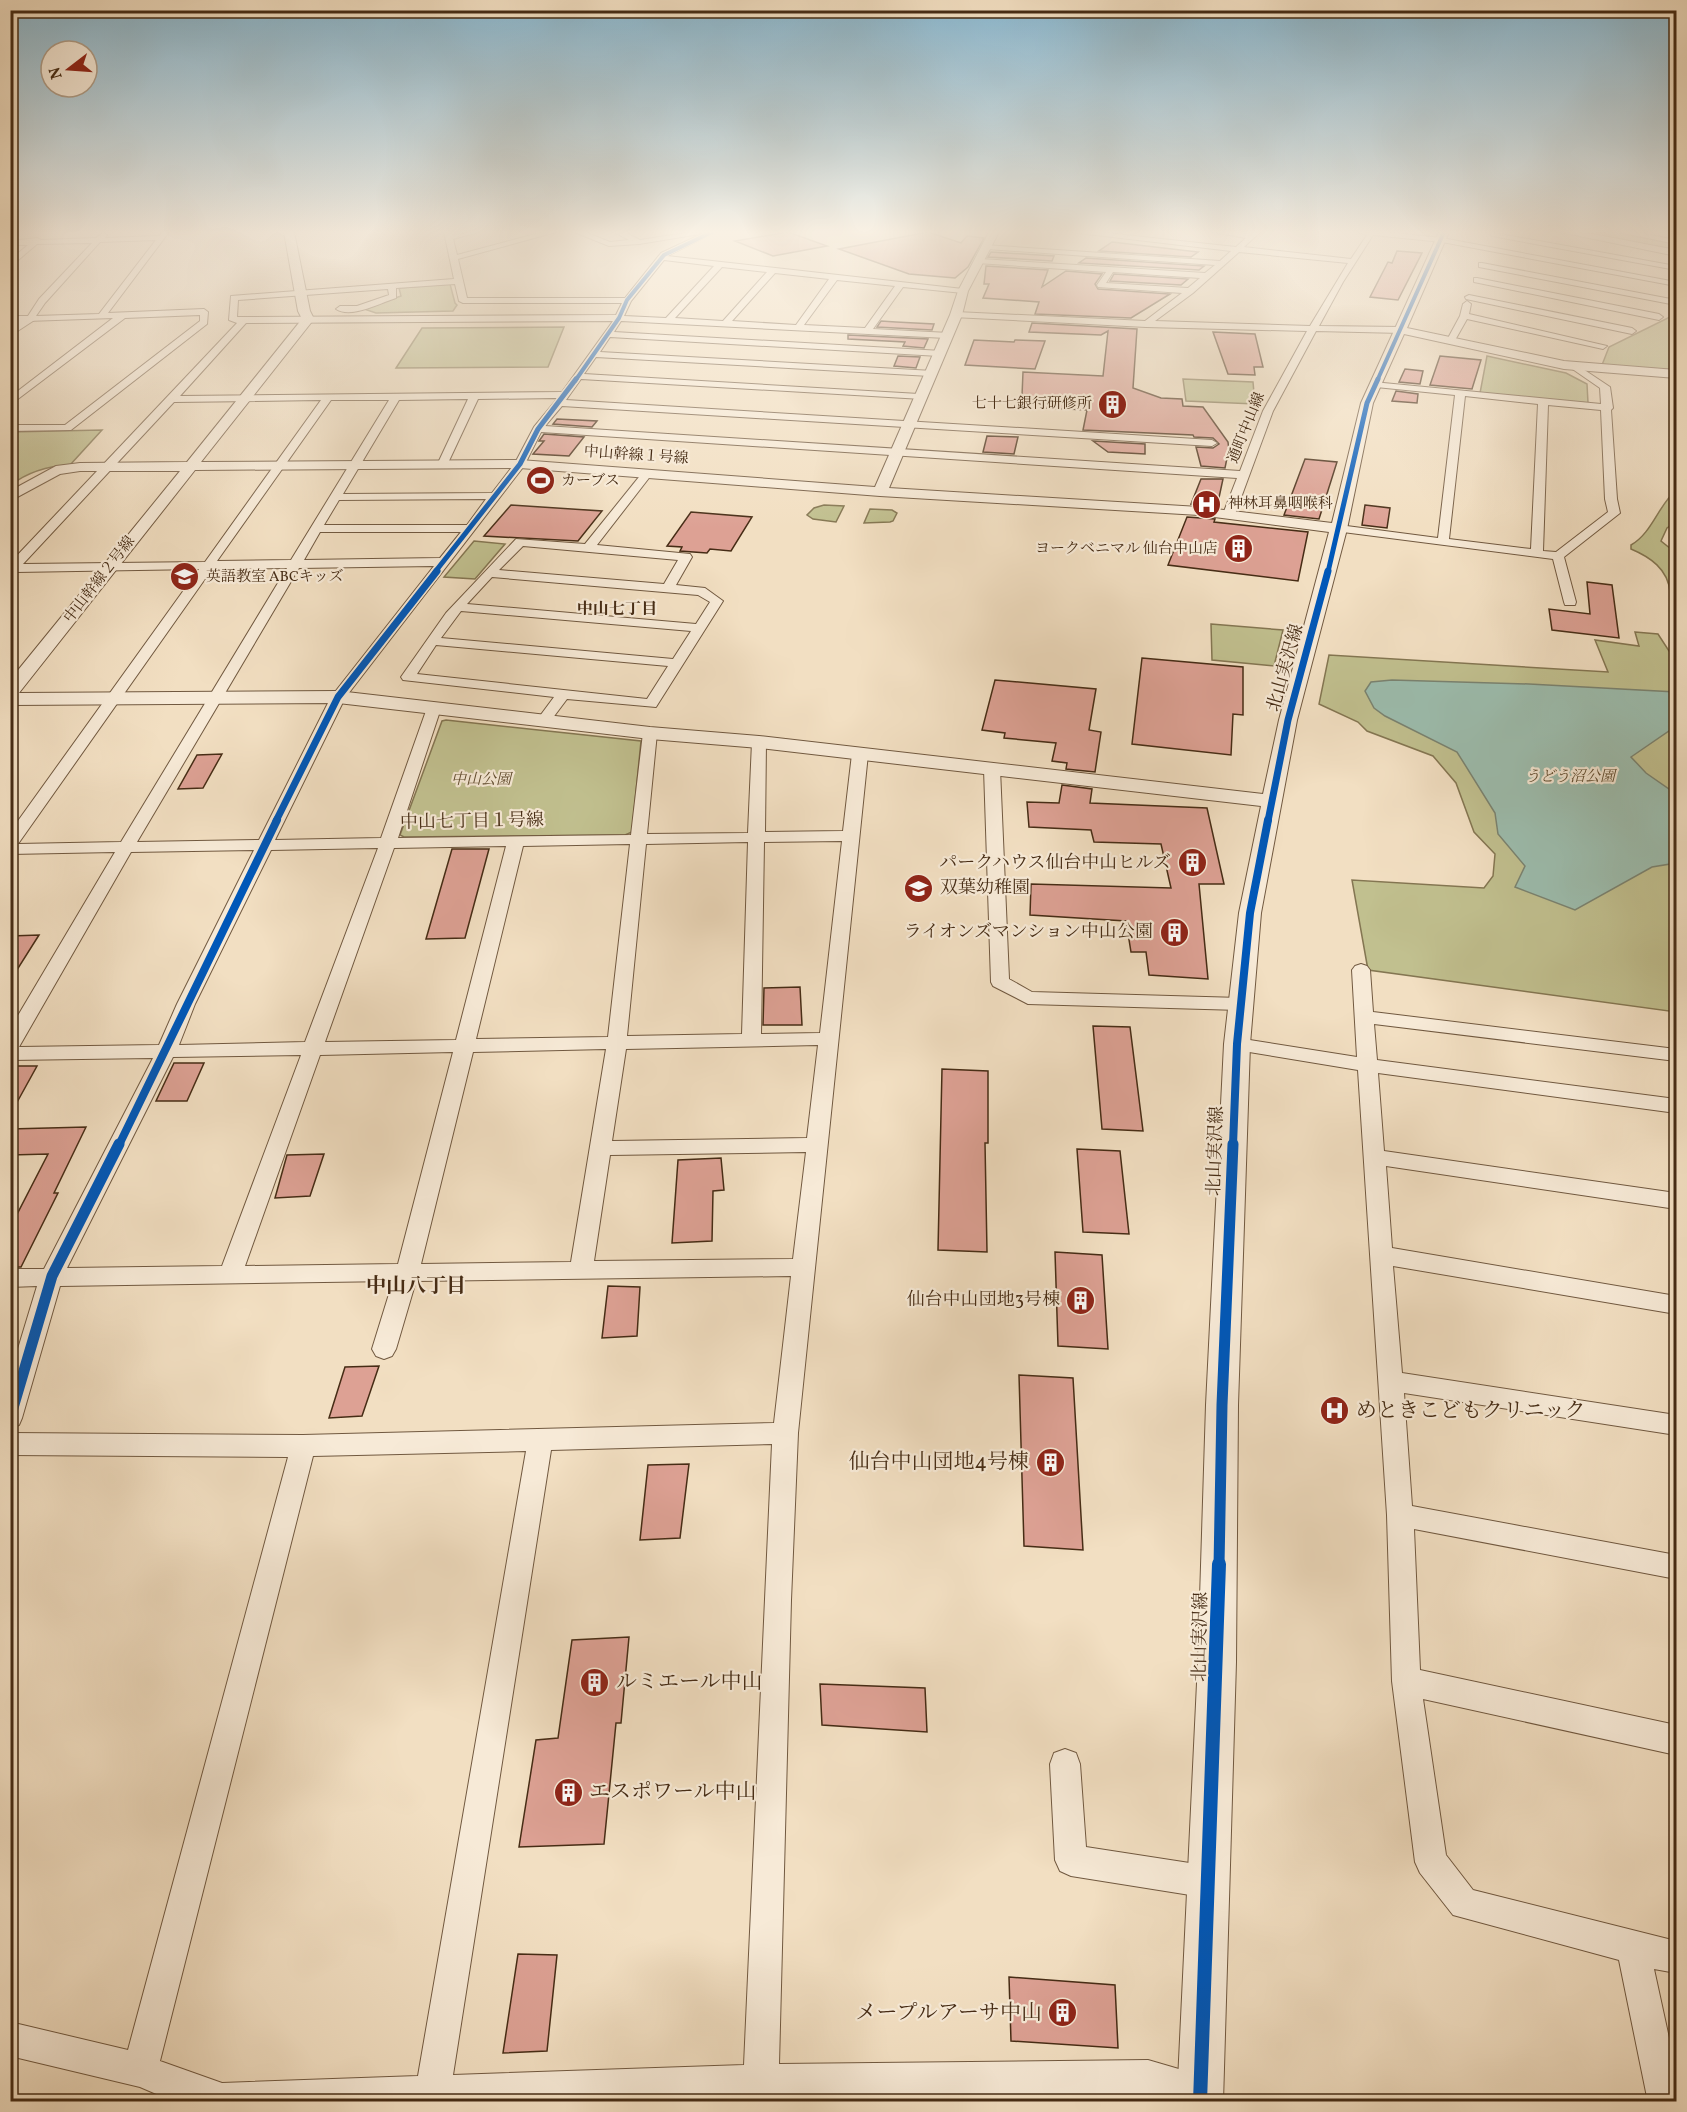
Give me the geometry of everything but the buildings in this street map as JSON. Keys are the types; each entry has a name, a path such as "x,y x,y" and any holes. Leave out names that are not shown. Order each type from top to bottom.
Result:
{"street":[{"path":"10,402 103,331"},
{"path":"10,428 66,428 202,331"},
{"path":"12,569 105,467 174,399 232,331"},
{"name":"中山幹線２号線","path":"10,693 190,466 247,398 295,331"},
{"path":"10,1418 52,1276 166,1052 186,1004 338,697 520,464 538,429 562,399 609,331"},
{"path":"859,331 946,336"},
{"path":"880,492 949,331"},
{"name":"通町中山線","path":"1229,514 1268,411 1311,331"},
{"name":"北山実沢線","path":"1201,2096 1217,1662 1222,1405 1237,1044 1250,912 1288,720 1339,529 1367,403 1402,331"},
{"path":"1405,331 1569,366 1677,374"},
{"path":"1451,340 1456,331"},
{"path":"1531,331 1603,346"},
{"path":"1622,336 1632,331"},
{"path":"606,334 939,353"},
{"path":"1593,351 1613,341"},
{"path":"594,354 930,373"},
{"path":"1569,366 1583,356"},
{"path":"1339,529 1558,555 1614,513 1611,499 1608,408 1605,387 1569,366"},
{"path":"578,376 919,397"},
{"path":"1376,384 1608,408"},
{"path":"1443,542 1460,393"},
{"path":"174,399 396,396 562,399 908,425 1212,443"},
{"path":"10,1046 294,564 396,396"},
{"path":"443,463 474,396"},
{"path":"10,844 328,397"},
{"path":"1537,552 1543,402"},
{"path":"538,429 1244,475"},
{"name":"中山幹線１号線","path":"10,497 56,470 279,464 520,464 880,492 1229,514 1339,529"},
{"path":"589,547 647,474"},
{"path":"335,497 496,496"},
{"path":"315,529 471,528"},
{"path":"489,573 701,591 717,601 651,704 408,677 459,607 489,573 520,542 686,557 668,588"},
{"path":"1558,555 1570,602"},
{"path":"12,569 444,562"},
{"path":"459,607 700,628"},
{"path":"433,641 677,663"},
{"path":"544,720 563,695"},
{"path":"10,699 338,697 650,733 759,742 1272,801"},
{"path":"230,1275 388,843 434,708"},
{"path":"581,1270 616,1043 650,733"},
{"path":"751,1040 759,742"},
{"path":"761,2082 777,1600 785,1433 860,754"},
{"path":"992,769 1000,982 1028,998 1240,1004"},
{"name":"中山七丁目１号線","path":"10,849 851,837"},
{"path":"384,1349 407,1273 516,841"},
{"path":"1361,970 1400,1515 1406,1682 1431,1862 1464,1904 1546,1923 1633,1948 1677,1957"},
{"path":"1364,1017 1677,1055"},
{"path":"10,1054 829,1039"},
{"path":"1237,1044 1367,1065 1677,1106"},
{"path":"600,1148 817,1145"},
{"path":"1374,1157 1677,1201"},
{"path":"1381,1255 1677,1305"},
{"path":"10,1278 802,1267"},
{"path":"1390,1381 1677,1425"},
{"path":"10,1444 303,1446 785,1433"},
{"path":"433,2093 540,1440"},
{"path":"140,2070 303,1446"},
{"path":"1400,1515 1677,1567"},
{"path":"1406,1682 1677,1740"},
{"path":"1065,1764 1071,1860 1209,1882"},
{"path":"1633,1948 1666,2102"},
{"path":"10,2040 140,2070 195,2098 222,2100 761,2082 1148,2077 1201,2096"}],"green space":[{"path":"420,331 563,331 548,367 396,368"},
{"path":"1642,331 1676,331 1676,370 1602,365 1609,347"},
{"path":"1487,356 1566,373 1587,384 1588,403 1480,393"},
{"path":"1183,379 1253,382 1255,404 1186,401"},
{"path":"102,430 70,465 39,470 11,485 10,432"},
{"path":"1676,490 1676,522 1667,528 1661,541 1676,553 1676,628 1670,615 1670,592 1666,577 1651,560 1631,549 1631,545 1650,527"},
{"path":"824,505 844,506 836,522 813,519 807,515 814,508"},
{"path":"870,509 892,510 897,513 890,522 864,523"},
{"path":"474,541 505,544 475,579 444,577"},
{"path":"1211,624 1283,630 1274,666 1212,660"},
{"name":"うどう沼公園","path":"1635,632 1658,634 1669,651 1676,657 1676,1012 1368,970 1352,880 1484,888 1493,876 1495,854 1474,832 1456,783 1433,756 1367,731 1358,722 1319,704 1329,655 1608,672 1595,640 1639,646"},
{"name":"中山公園","path":"442,721 641,741 632,832 625,835 404,837 400,835"}],"shaded area":[{"path":"1392,680 1676,692 1676,726 1631,757 1646,773 1676,794 1676,863 1652,867 1575,910 1515,887 1525,866 1498,834 1495,813 1457,752 1385,716 1374,708 1365,691 1371,682"}],"cycle path":[{"path":"10,1418 52,1276 166,1052 186,1004 338,697 520,464 538,429 610,331"},
{"path":"1200,2102 1217,1662 1222,1405 1237,1044 1250,913 1288,720 1324,589 1367,403 1400,331"}],"place":[{"name":"七十七銀行研修所","path":"1113,404"},
{"name":"カーブス","path":"540,481"},
{"name":"神林耳鼻咽喉科","path":"1207,504"},
{"name":"ヨークベニマル 仙台中山店","path":"1239,549"},
{"name":"英語教室 ABCキッズ","path":"185,577"},
{"name":"パークハウス仙台中山ヒルズ","path":"1192,863"},
{"name":"双葉幼稚園","path":"919,888"},
{"name":"ライオンズマンション中山公園","path":"1174,932"},
{"name":"仙台中山団地3号棟","path":"1081,1300"},
{"name":"めときこどもクリニック","path":"1335,1411"},
{"name":"仙台中山団地4号棟","path":"1050,1462"},
{"name":"ルミエール中山","path":"595,1682"},
{"name":"エスポワール中山","path":"568,1792"},
{"name":"メープルアーサ中山","path":"1063,2013"}],"district":[{"name":"中山七丁目","path":"617,610"},
{"name":"中山八丁目","path":"416,1287"}]}
